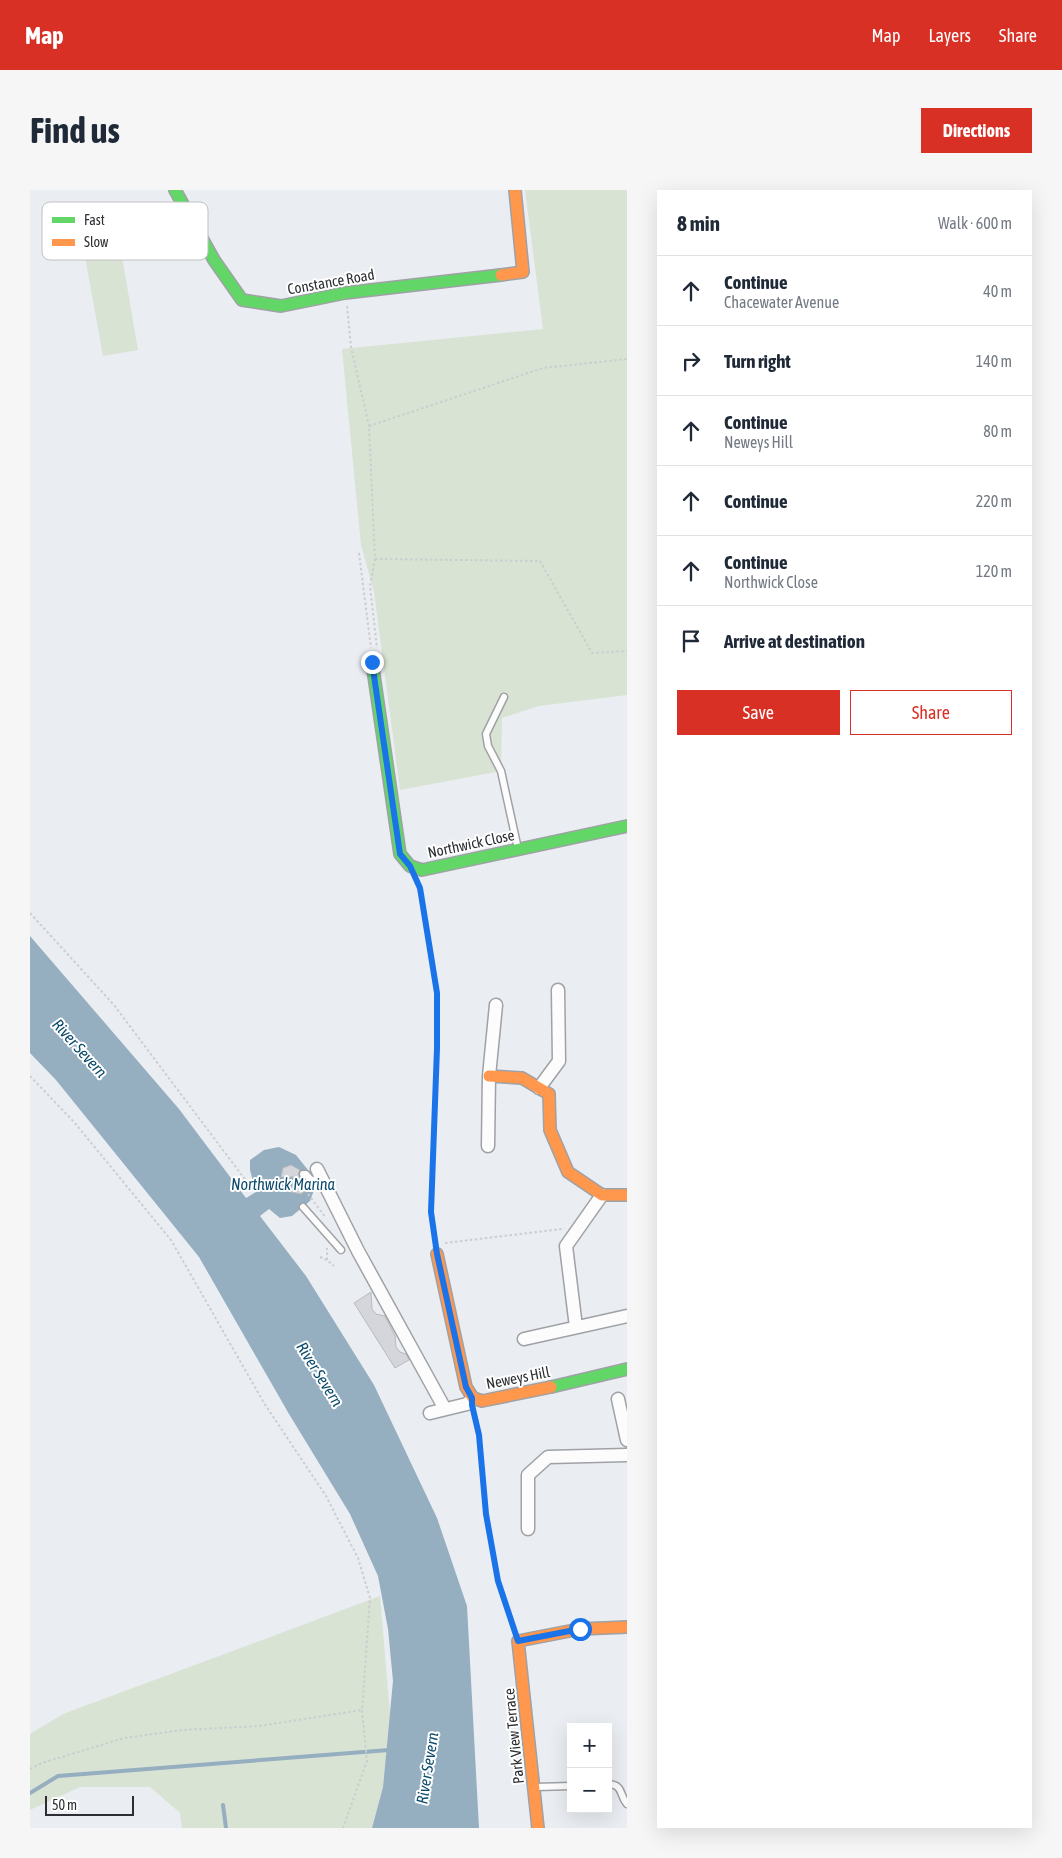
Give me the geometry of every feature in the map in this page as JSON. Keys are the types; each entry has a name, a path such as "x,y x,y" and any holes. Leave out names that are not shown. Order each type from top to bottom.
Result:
{"street":[{"name":"Constance Road","path":"175,190 182,202"},
{"name":"Constance Road","path":"208,249 242,300 281,306 345,293 523,272 515,190"},
{"name":"Northwick Close","path":"372,662 400,854 410,866 422,870 627,826"},
{"path":"539,1088 559,1061 558,990"},
{"path":"488,1146 489,1076 496,1006"},
{"path":"489,1076 522,1078 548,1094 550,1130 568,1172 602,1195 627,1195"},
{"path":"320,1174 358,1252 445,1409"},
{"path":"576,1327 566,1246 602,1195"},
{"name":"Neweys Hill","path":"437,1254 466,1387 472,1398 482,1401 569,1384 627,1369"},
{"path":"524,1339 627,1316"},
{"path":"430,1413 467,1404 472,1398"},
{"path":"618,1399 627,1440"},
{"path":"528,1529 528,1475 548,1457 627,1455"},
{"path":"518,1641 580,1629 627,1627"},
{"name":"Park View Terrace","path":"518,1641 538,1828"}],"lane":[{"path":"504,697 486,734 488,746 501,771 518,850"},
{"path":"303,1174 306,1174 311,1180 320,1174"},
{"path":"303,1207 341,1250"},
{"path":"612,1784 617,1785 627,1804"},
{"path":"534,1787 567,1786"}],"path":[{"path":"345,293 351,347 369,426 375,559 540,561 592,653 627,651"},
{"path":"369,426 543,368 627,359"},
{"path":"359,553 372,662"},
{"path":"410,866 420,888 437,993 437,1048 431,1212 437,1254"},
{"path":"30,913 114,1005 253,1190"},
{"path":"30,1076 74,1122 171,1240 264,1403 330,1504 358,1558 370,1598 362,1710 367,1761 343,1828"},
{"path":"445,1243 566,1228 577,1231"},
{"path":"320,1257 334,1266"},
{"path":"472,1398 479,1435 486,1514 498,1581 518,1641"},
{"path":"30,1769 42,1763 124,1738 182,1730 259,1726 362,1710"}],"green space":[{"path":"525,190 627,190 627,695 539,706 502,718 501,771 400,790 374,592 361,545 342,349 543,329"},
{"path":"86,260 123,260 138,350 103,356"},
{"path":"380,1596 390,1714 383,1787 372,1828 182,1828 180,1813 150,1787 80,1787 30,1810 30,1734 63,1714"}],"water":[{"path":"30,936 179,1109 246,1198 256,1192 250,1170 250,1160 264,1150 279,1147 296,1155 312,1175 314,1190 310,1201 292,1216 280,1218 269,1209 260,1216 306,1276 374,1385 437,1518 467,1606 479,1828 372,1828 383,1787 393,1681 388,1629 378,1576 350,1514 289,1414 199,1257 56,1080 30,1053"}],"building":[{"path":"291,1165 300,1170 298,1174 300,1177 281,1177 283,1168"},
{"path":"300,1178 306,1182 306,1190 301,1194 291,1192"},
{"path":"371,1292 372,1309 376,1314 385,1316 395,1336 396,1347 400,1352 406,1354 409,1360 395,1368 354,1303"}],"waterway":[{"path":"30,1793 58,1776 389,1750"},
{"path":"223,1805 226,1828"}],"traffic: fast":[{"path":"175,190 182,202"},
{"path":"208,249 242,300 281,306 345,293 501,275"},
{"path":"372,662 400,854 410,866 422,870 627,826"},
{"path":"551,1387 627,1369"}],"traffic: slow":[{"path":"501,275 523,272 515,190"},
{"path":"489,1076 522,1078 549,1094 550,1130 568,1172 602,1195 627,1195"},
{"path":"437,1254 466,1387 473,1398 482,1401 551,1387"},
{"path":"538,1828 518,1641 580,1629 627,1627"}],"route":[{"path":"372,662 400,854 410,866 420,888 437,993 437,1048 431,1212 437,1254 454,1336 466,1387 472,1398 479,1435 486,1514 498,1581 518,1641 580,1629"}],"water label":[{"name":"River Severn","path":"80,1048"},
{"name":"Northwick Marina","path":"283,1184"},
{"name":"River Severn","path":"320,1374"},
{"name":"River Severn","path":"427,1768"}]}
